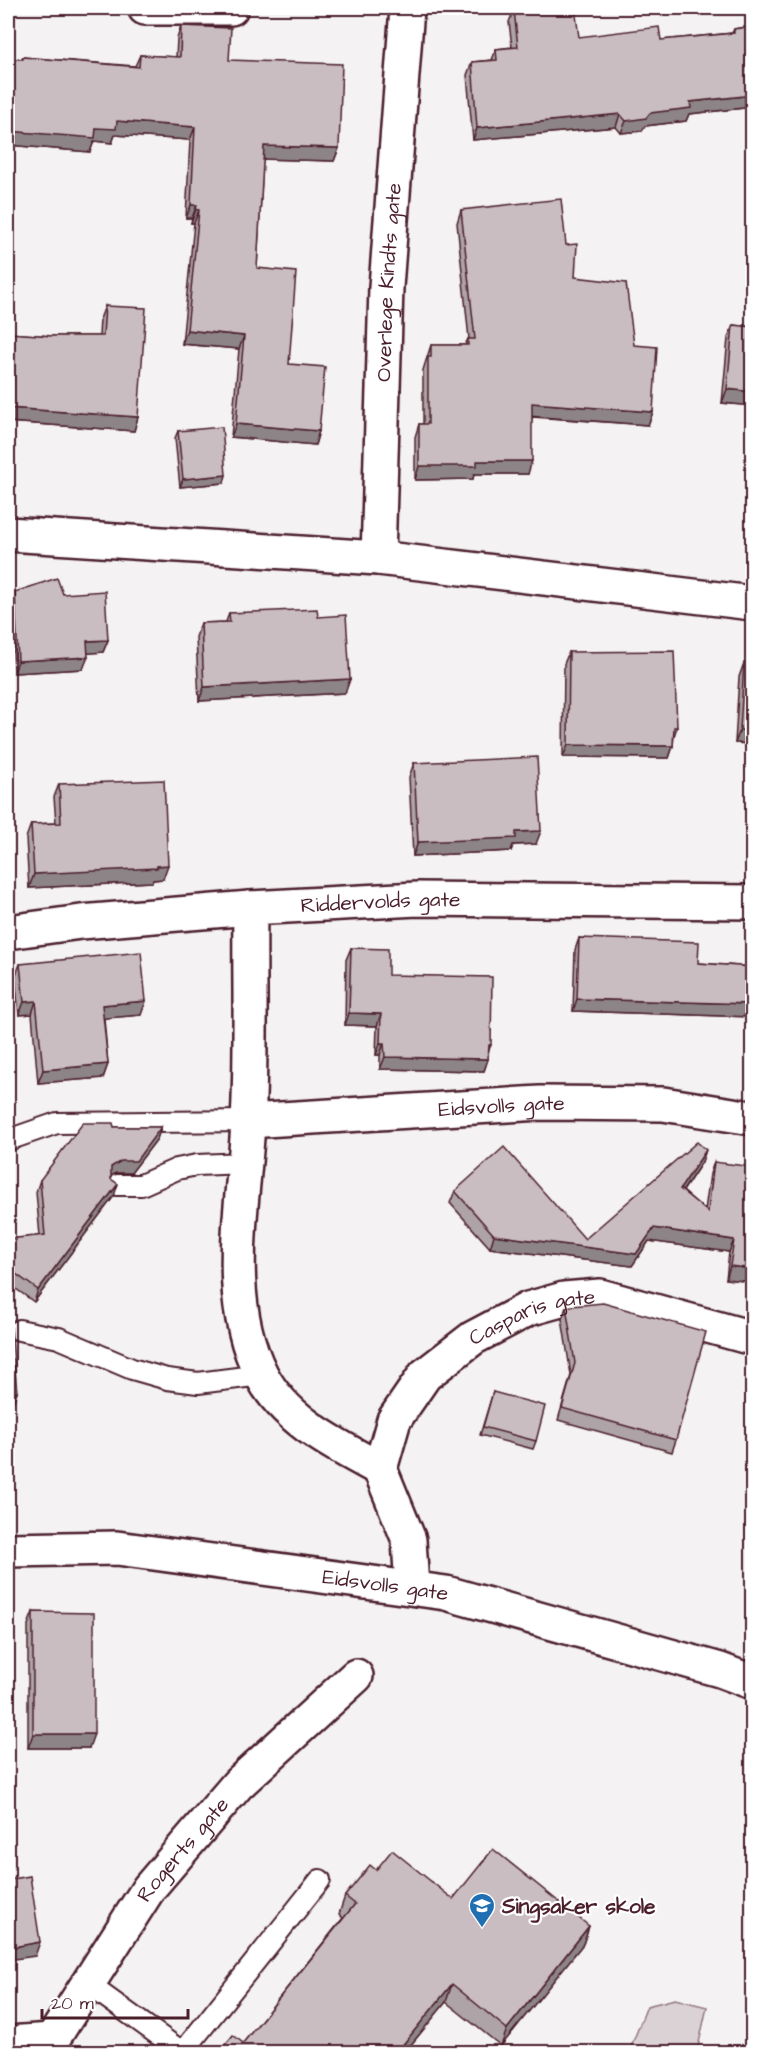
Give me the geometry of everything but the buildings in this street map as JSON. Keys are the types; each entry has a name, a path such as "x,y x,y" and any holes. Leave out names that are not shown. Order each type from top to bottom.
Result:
{"street":[{"path":"145,8 231,8"},
{"name":"Overlege Kindts gate","path":"378,558 386,287 407,8"},
{"path":"8,534 378,558 753,603"},
{"name":"Riddervolds gate","path":"8,932 81,922 250,908 417,899 753,902"},
{"path":"250,908 248,1121 238,1255 243,1325 261,1375 288,1410 325,1439 380,1469 409,1540 412,1588"},
{"name":"Eidsvolls gate","path":"248,1121 540,1103 663,1104 753,1118"},
{"name":"Casparis gate","path":"380,1469 394,1420 425,1375 473,1338 528,1309 564,1299 600,1296 753,1338"},
{"name":"Eidsvolls gate","path":"8,1550 117,1548 446,1593 720,1670 753,1682"},
{"name":"Rogerts gate","path":"50,2046 148,1888 230,1793 314,1712 356,1676"},
{"path":"8,2043 50,2046"}],"lane":[{"path":"8,1140 57,1124 248,1121"},
{"path":"117,1185 141,1185 177,1169 197,1165 245,1163"},
{"path":"19,1330 59,1338 132,1369 167,1379 198,1383 261,1375"},
{"path":"88,1984 183,2052 320,1880"}],"shaded area":[{"path":"675,1999 707,2007 697,2052 629,2052 647,2006"}],"place":[{"name":"Singsaker skole","path":"482,1929"}]}
